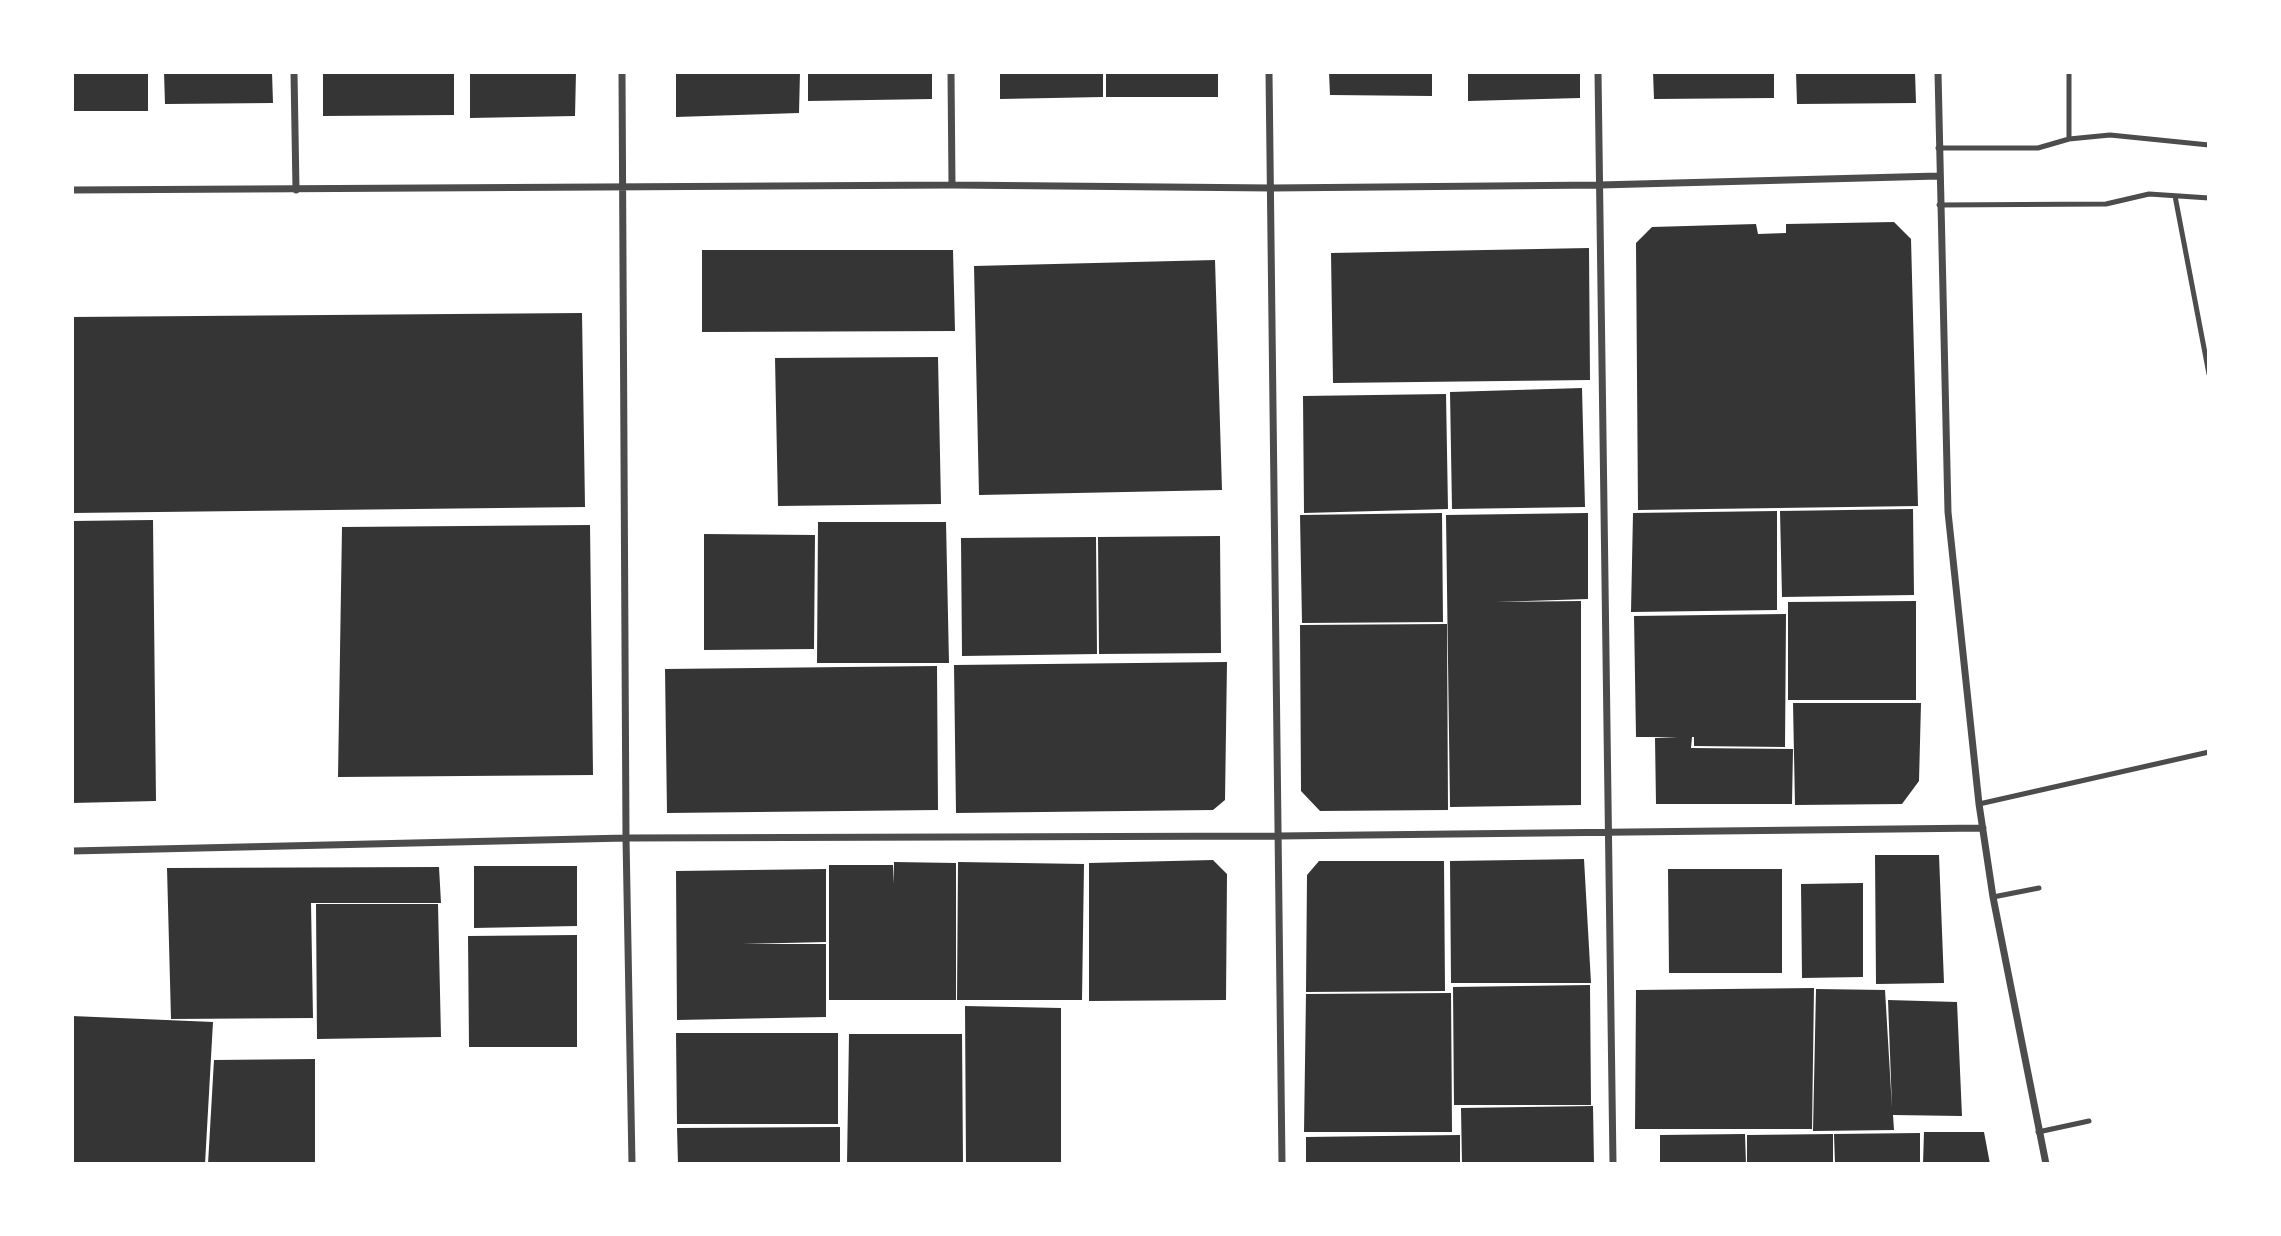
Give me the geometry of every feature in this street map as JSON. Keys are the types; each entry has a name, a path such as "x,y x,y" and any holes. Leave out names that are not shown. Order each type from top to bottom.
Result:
{"street":[{"path":"293,72 296,190"},
{"path":"622,72 626,838 632,1164"},
{"path":"951,72 952,185"},
{"path":"1269,72 1282,1164"},
{"path":"1598,72 1613,1164"},
{"path":"1938,72 1938,176 1948,512 1979,804 1993,897 2046,1164"},
{"path":"72,190 952,185 1272,188 1600,185 1938,176"},
{"path":"72,851 626,838 1278,836 1983,828"}],"lane":[{"path":"2069,72 2069,139"},
{"path":"1938,149 2038,149 2069,139 2110,135 2209,145"},
{"path":"1939,205 2106,204 2149,194 2209,198"},
{"path":"2175,196 2209,374"},
{"path":"1979,804 2209,752"},
{"path":"1993,897 2039,888"},
{"path":"2038,1132 2089,1121"}],"building":[{"path":"72,72 148,72 148,111 72,111"},
{"path":"164,72 272,72 273,103 165,104"},
{"path":"323,72 454,72 454,115 323,116"},
{"path":"470,72 576,72 575,116 470,118"},
{"path":"676,72 800,72 799,113 676,117"},
{"path":"808,72 932,72 932,99 808,101"},
{"path":"1000,72 1103,72 1103,97 1000,99"},
{"path":"1106,72 1218,72 1218,97 1106,97"},
{"path":"1329,72 1432,72 1432,96 1330,95"},
{"path":"1468,72 1580,72 1580,98 1468,101"},
{"path":"1653,72 1774,72 1774,98 1654,99"},
{"path":"1796,72 1915,72 1916,103 1797,104"},
{"path":"1894,222 1911,239 1918,506 1638,510 1636,243 1652,227 1756,224 1758,234 1786,233 1786,224"},
{"path":"1589,248 1590,380 1333,383 1331,253"},
{"path":"702,250 953,250 955,331 702,332"},
{"path":"1215,260 1222,490 979,495 974,266"},
{"path":"582,313 585,507 72,513 72,317"},
{"path":"938,357 941,504 778,506 775,358"},
{"path":"1582,388 1585,507 1452,509 1450,392"},
{"path":"1446,394 1448,509 1304,513 1303,396"},
{"path":"1913,509 1914,595 1782,597 1780,511"},
{"path":"1777,511 1777,610 1631,612 1633,513"},
{"path":"1442,513 1443,622 1302,623 1300,515"},
{"path":"1588,513 1588,599 1495,602 1581,601 1581,805 1450,807 1446,515"},
{"path":"153,520 156,801 72,803 72,521"},
{"path":"818,522 946,522 949,663 817,663"},
{"path":"590,525 593,775 338,777 342,527"},
{"path":"704,534 815,535 814,649 704,650"},
{"path":"1220,536 1221,653 1099,654 1098,537"},
{"path":"1096,537 1097,654 962,656 961,538"},
{"path":"1916,601 1916,700 1788,700 1788,602"},
{"path":"1786,614 1785,747 1694,746 1692,737 1691,748 1793,749 1792,804 1656,804 1655,738 1678,737 1636,737 1634,616"},
{"path":"1447,624 1448,810 1320,811 1301,791 1300,625"},
{"path":"1227,662 1225,800 1213,810 956,813 954,665"},
{"path":"937,666 938,810 667,813 665,669"},
{"path":"1793,703 1921,703 1919,781 1902,804 1795,805"},
{"path":"1875,855 1939,855 1944,983 1876,984"},
{"path":"1584,859 1591,983 1451,983 1450,861"},
{"path":"1213,860 1227,874 1226,1000 1089,1001 1089,863"},
{"path":"1319,861 1444,861 1445,991 1306,992 1307,875"},
{"path":"894,862 956,863 956,1000 829,1000 829,865 893,865 894,884"},
{"path":"958,862 1084,864 1082,1000 957,1000"},
{"path":"474,866 577,866 577,926 474,928"},
{"path":"439,867 441,903 311,903 313,1018 171,1019 167,868"},
{"path":"826,869 826,942 742,944 826,944 826,1017 677,1020 676,871"},
{"path":"1668,869 1782,869 1782,973 1669,973"},
{"path":"1863,883 1863,977 1802,978 1801,884"},
{"path":"316,904 438,904 441,1037 317,1039"},
{"path":"577,935 577,1047 469,1047 468,936"},
{"path":"1590,985 1591,1105 1454,1105 1453,987"},
{"path":"1814,988 1812,1129 1635,1129 1636,990"},
{"path":"1816,989 1885,990 1892,1108 1888,1000 1957,1002 1962,1116 1893,1115 1894,1130 1813,1131"},
{"path":"1451,993 1452,1132 1304,1132 1306,994"},
{"path":"965,1006 1061,1008 1061,1164 966,1164"},
{"path":"72,1016 213,1022 205,1164 72,1164"},
{"path":"676,1033 838,1033 838,1124 677,1124"},
{"path":"849,1034 962,1034 963,1164 847,1164"},
{"path":"315,1059 315,1164 208,1164 214,1060"},
{"path":"1593,1106 1594,1164 1462,1164 1461,1108"},
{"path":"840,1127 840,1164 678,1164 677,1128"},
{"path":"1924,1132 1984,1132 1990,1164 1923,1164"},
{"path":"1920,1133 1920,1164 1835,1164 1834,1134"},
{"path":"1745,1134 1746,1164 1660,1164 1660,1135"},
{"path":"1833,1134 1833,1164 1747,1164 1747,1135"},
{"path":"1460,1135 1460,1164 1306,1164 1306,1137"}]}
